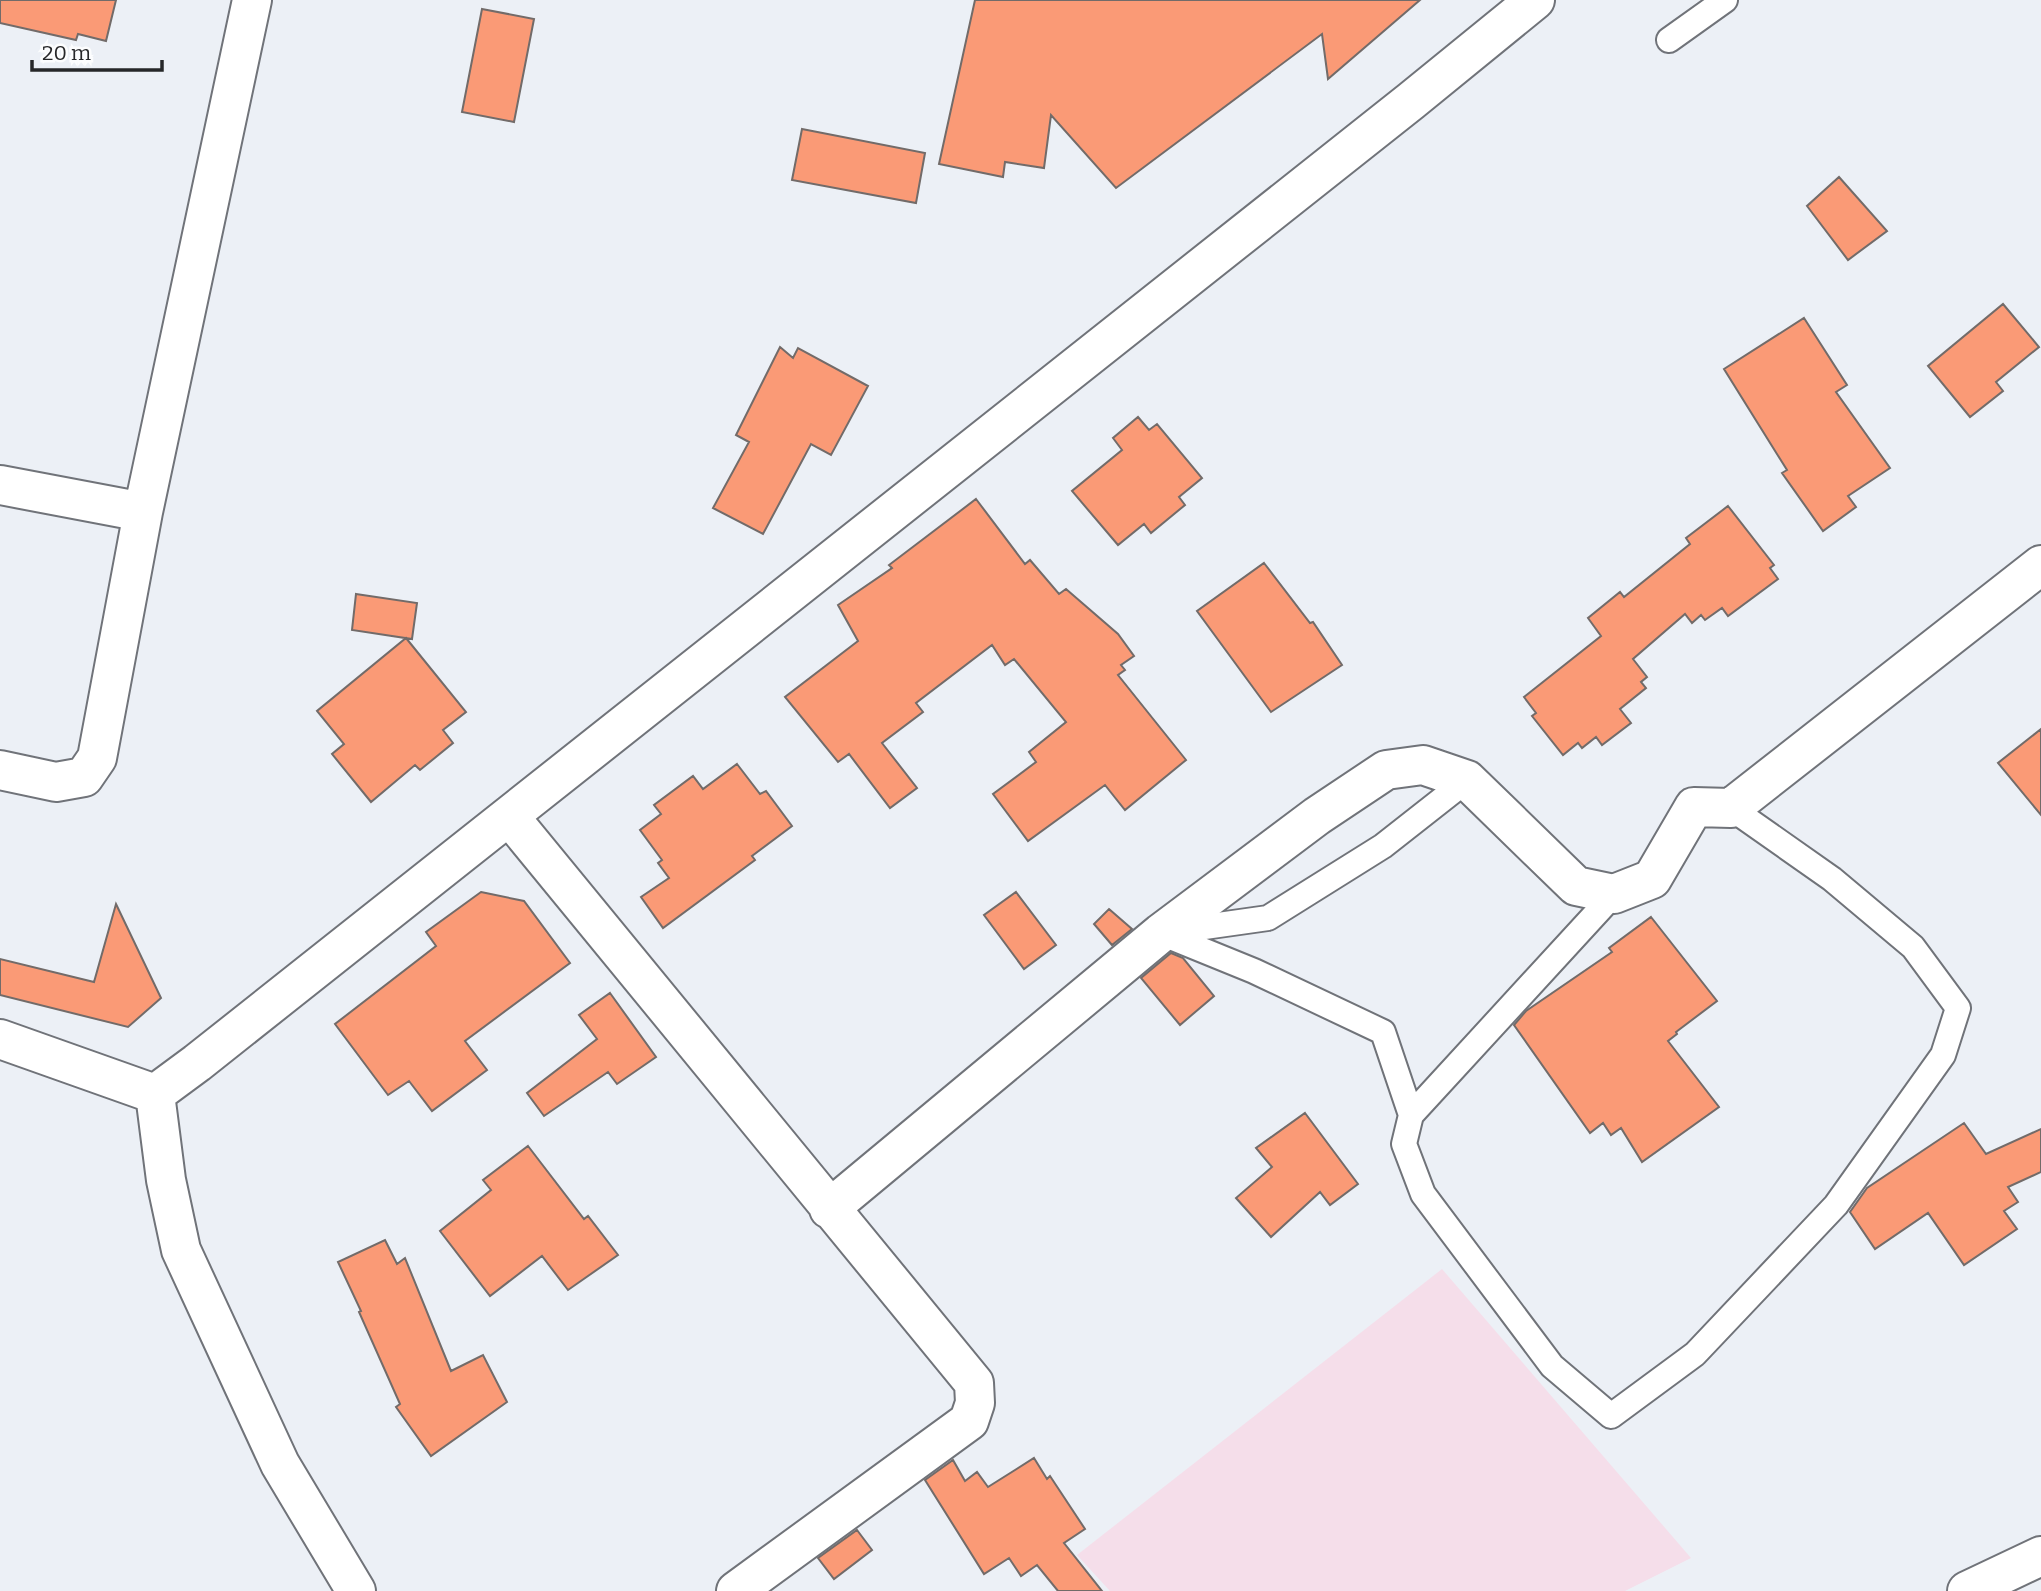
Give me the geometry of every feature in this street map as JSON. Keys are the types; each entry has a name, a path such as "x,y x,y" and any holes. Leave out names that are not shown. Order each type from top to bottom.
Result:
{"street":[{"path":"0,770 56,782 84,777 97,758 143,512 252,0"},
{"path":"155,1094 509,816 1497,15 1535,0"},
{"path":"0,485 143,512"},
{"path":"829,1209 1161,933 1317,816 1386,770 1423,765 1467,780 1576,886 1614,894 1652,879 1694,807 1731,808 2041,565"},
{"path":"509,816 974,1383 975,1403 969,1421 736,1591"},
{"path":"0,1039 155,1094"},
{"path":"155,1094 166,1180 181,1250 281,1464 356,1591"},
{"path":"1966,1591 2041,1556"}],"lane":[{"path":"1670,40 1725,0"},
{"path":"1161,933 1268,918 1383,846 1467,780"},
{"path":"1614,894 1411,1115 1404,1144 1423,1194 1552,1366 1611,1416 1695,1354 1836,1205 1943,1055 1958,1008 1913,947 1832,879 1731,808"},
{"path":"1161,933 1254,971 1383,1032 1411,1115"}],"shaded area":[{"path":"1442,1269 1691,1558 1625,1591 1110,1591 1077,1555"}],"building":[{"path":"0,0 116,0 106,41 78,34 76,40 0,23"},
{"path":"975,0 1420,0 1328,79 1322,34 1116,188 1051,115 1044,168 1005,162 1003,177 939,164"},
{"path":"482,9 534,19 514,122 462,112"},
{"path":"802,129 925,153 916,203 792,180"},
{"path":"1839,177 1887,231 1848,260 1807,206"},
{"path":"2003,304 2039,347 1996,382 2003,391 1970,417 1928,366"},
{"path":"1804,318 1847,385 1836,392 1890,468 1848,496 1856,507 1823,531 1782,473 1787,470 1724,369"},
{"path":"780,347 793,358 798,348 868,386 831,455 811,444 763,534 713,508 749,442 736,435"},
{"path":"1138,417 1149,430 1157,424 1202,478 1179,497 1185,505 1151,533 1144,524 1118,545 1072,491 1122,450 1113,438"},
{"path":"976,499 1025,564 1030,560 1059,594 1066,589 1118,634 1134,656 1121,665 1125,670 1118,675 1186,760 1125,810 1105,785 1028,841 993,794 1036,762 1029,752 1066,722 1014,659 1005,665 992,645 916,703 923,712 882,743 917,788 890,808 849,754 838,762 785,697 858,641 838,605 892,568 889,565"},
{"path":"1728,506 1774,565 1770,568 1778,579 1728,616 1722,608 1705,620 1701,615 1692,623 1685,614 1633,659 1647,677 1641,682 1646,688 1620,709 1631,723 1602,745 1596,737 1582,748 1578,743 1563,755 1532,716 1536,713 1524,697 1601,636 1588,618 1620,592 1624,597 1690,544 1686,538"},
{"path":"1264,563 1310,623 1313,622 1342,665 1271,712 1197,611"},
{"path":"356,594 417,603 412,639 352,630"},
{"path":"406,638 466,712 443,730 453,743 420,770 415,765 371,802 332,754 344,744 317,711"},
{"path":"2041,729 2041,815 1998,763"},
{"path":"737,764 760,794 766,791 792,826 752,856 755,860 663,928 641,897 669,878 658,863 662,860 640,830 661,814 654,805 693,776 703,789"},
{"path":"481,892 524,901 570,963 465,1041 487,1070 432,1111 409,1081 388,1095 335,1024 436,946 426,932"},
{"path":"1016,892 1056,945 1024,969 984,915"},
{"path":"116,904 161,998 128,1027 0,995 0,959 94,982"},
{"path":"1109,909 1132,929 1112,945 1094,924"},
{"path":"1651,917 1717,1001 1668,1041 1719,1107 1642,1162 1621,1128 1611,1135 1603,1123 1590,1133 1514,1025 1526,1011 1612,952 1609,948"},
{"path":"1171,953 1183,958 1214,996 1180,1025 1141,978"},
{"path":"610,993 656,1057 617,1084 608,1072 544,1116 527,1093 597,1039 579,1015"},
{"path":"1305,1113 1358,1184 1330,1205 1320,1192 1271,1237 1236,1198 1272,1167 1256,1148"},
{"path":"1964,1123 1986,1154 2041,1129 2041,1172 2008,1187 2018,1202 2004,1211 2017,1229 1964,1265 1928,1213 1875,1249 1850,1212 1867,1188"},
{"path":"528,1146 584,1219 588,1216 618,1255 568,1290 542,1256 490,1296 440,1231 491,1190 483,1180"},
{"path":"385,1240 397,1264 405,1258 451,1371 483,1355 507,1402 431,1456 396,1407 400,1404 338,1262"},
{"path":"1034,1458 1047,1479 1050,1476 1085,1529 1064,1543 1102,1591 1058,1591 1037,1565 1021,1576 1009,1558 984,1574 925,1480 953,1460 965,1481 977,1472 988,1487"},
{"path":"857,1530 872,1550 834,1579 818,1558"}]}
